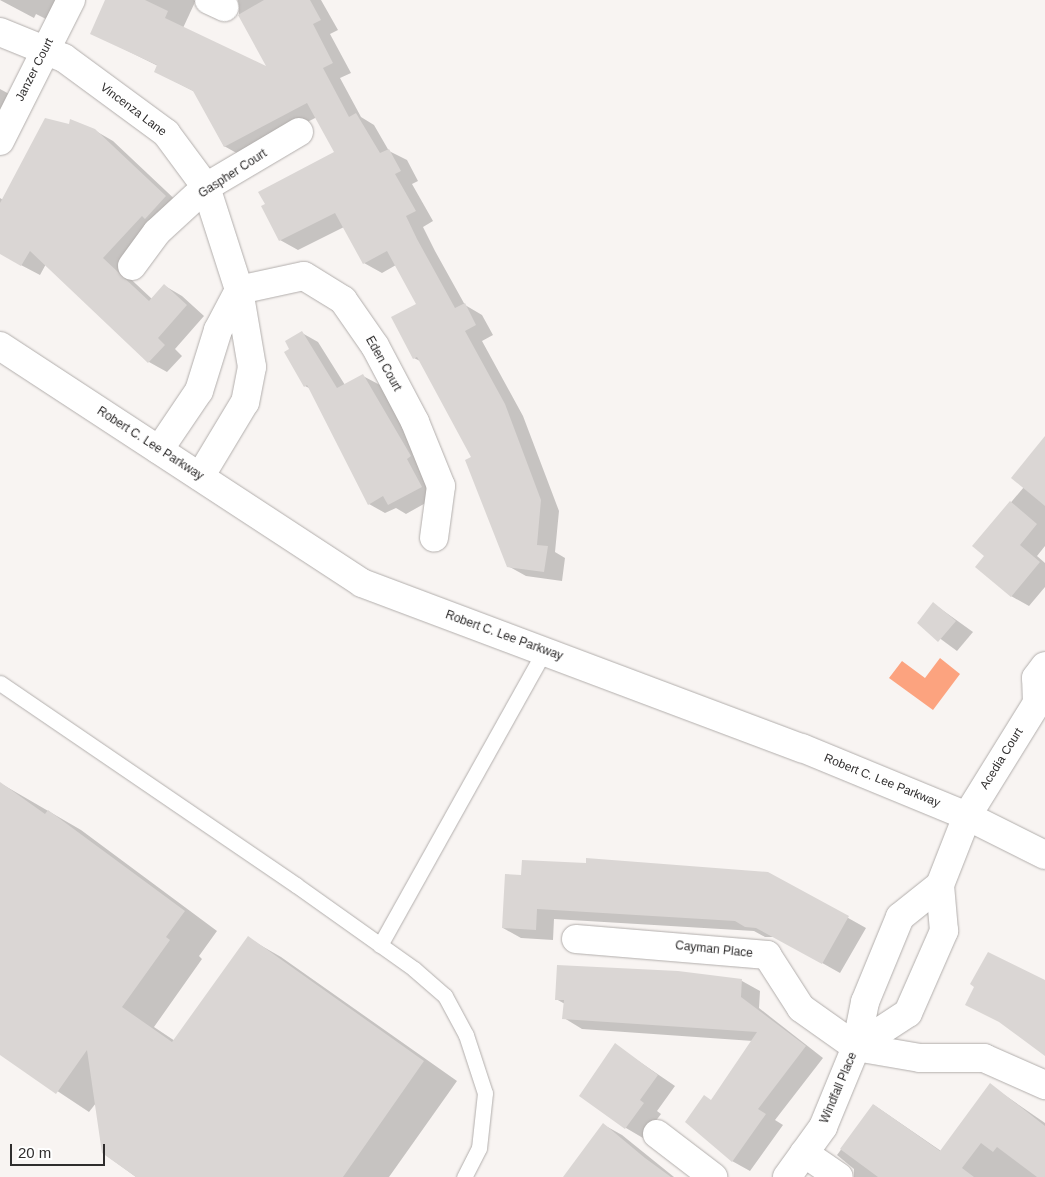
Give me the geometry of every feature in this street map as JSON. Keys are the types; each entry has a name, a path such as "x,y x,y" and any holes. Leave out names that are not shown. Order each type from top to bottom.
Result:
{"street":[{"name":"Janzer Court","path":"0,141 44,50 72,0"},
{"name":"Vincenza Lane","path":"0,32 64,58 166,133 206,187 239,290 252,367 245,402 200,477"},
{"name":"Gaspher Court","path":"132,266 157,232 206,187 299,132"},
{"name":"Eden Court","path":"239,290 304,276 343,300 388,372 415,422 441,486 434,538"},
{"path":"159,450 199,391 218,330 239,290"},
{"name":"Robert C. Lee Parkway","path":"0,346 362,583 802,748 967,816 1045,855"},
{"name":"Acedia Court","path":"940,885 967,816 1041,703 1036,678 1045,666"},
{"path":"856,1047 908,1013 944,932 940,885"},
{"name":"Windfall Place","path":"787,1177 823,1127 856,1047 865,1002 900,917 940,885"},
{"name":"Cayman Place","path":"576,939 767,955 801,1008 856,1047 920,1058 984,1058 1045,1085"},
{"path":"657,1134 713,1177"},
{"path":"804,1153 839,1177"}],"lane":[{"path":"380,945 544,651"},
{"path":"0,683 380,945 444,996 466,1035 485,1092 479,1148 464,1177"}],"shaded area":[{"path":"940,658 960,674 933,710 889,678 902,661 925,678"}],"building":[{"path":"105,0 145,0 168,11 165,18 266,66 238,15 264,0 310,0 321,20 313,24 333,63 323,68 349,117 356,113 380,153 389,149 401,171 395,174 416,211 406,216 417,239 455,308 465,303 476,325 465,331 505,404 541,500 537,545 548,546 544,572 507,567 465,460 471,457 417,357 413,359 391,317 416,304 387,251 363,264 335,213 279,241 261,206 265,204 258,192 334,152 307,103 224,147 193,91 154,72 157,65 90,34"},
{"path":"45,118 69,124 70,119 95,129 166,196 145,219 142,216 103,258 149,301 164,284 187,305 158,338 165,345 148,363 30,251 21,266 0,254 0,203"},
{"path":"302,331 337,388 363,374 411,456 407,459 422,487 388,505 383,496 368,505 307,385 304,387 284,352 289,349 285,341"},
{"path":"1045,436 1045,506 1011,478"},
{"path":"1010,501 1037,524 1020,545 1040,562 1011,597 975,567 984,556 972,546"},
{"path":"933,602 956,621 938,642 917,623"},
{"path":"0,782 45,814 48,810 185,911 166,937 170,940 122,1007 172,1042 248,936 424,1061 343,1177 136,1177 102,1153 87,1050 56,1094 0,1055"},
{"path":"586,858 768,872 849,916 822,964 756,928 745,927 735,921 537,909 536,930 502,928 505,874 521,875 522,860 586,863"},
{"path":"988,952 1045,980 1045,1056 999,1022 965,1005 974,987 970,984"},
{"path":"557,965 678,971 742,979 741,997 806,1046 758,1109 766,1114 732,1162 685,1122 704,1095 711,1100 757,1032 562,1019 564,1000 555,1000"},
{"path":"615,1043 658,1075 640,1100 644,1103 625,1129 579,1096"},
{"path":"990,1083 1045,1126 1045,1177 1037,1177 997,1147 993,1152 981,1143 962,1168 974,1177 878,1177 840,1149 873,1104 940,1151"},
{"path":"603,1123 645,1158 671,1177 563,1177"}]}
